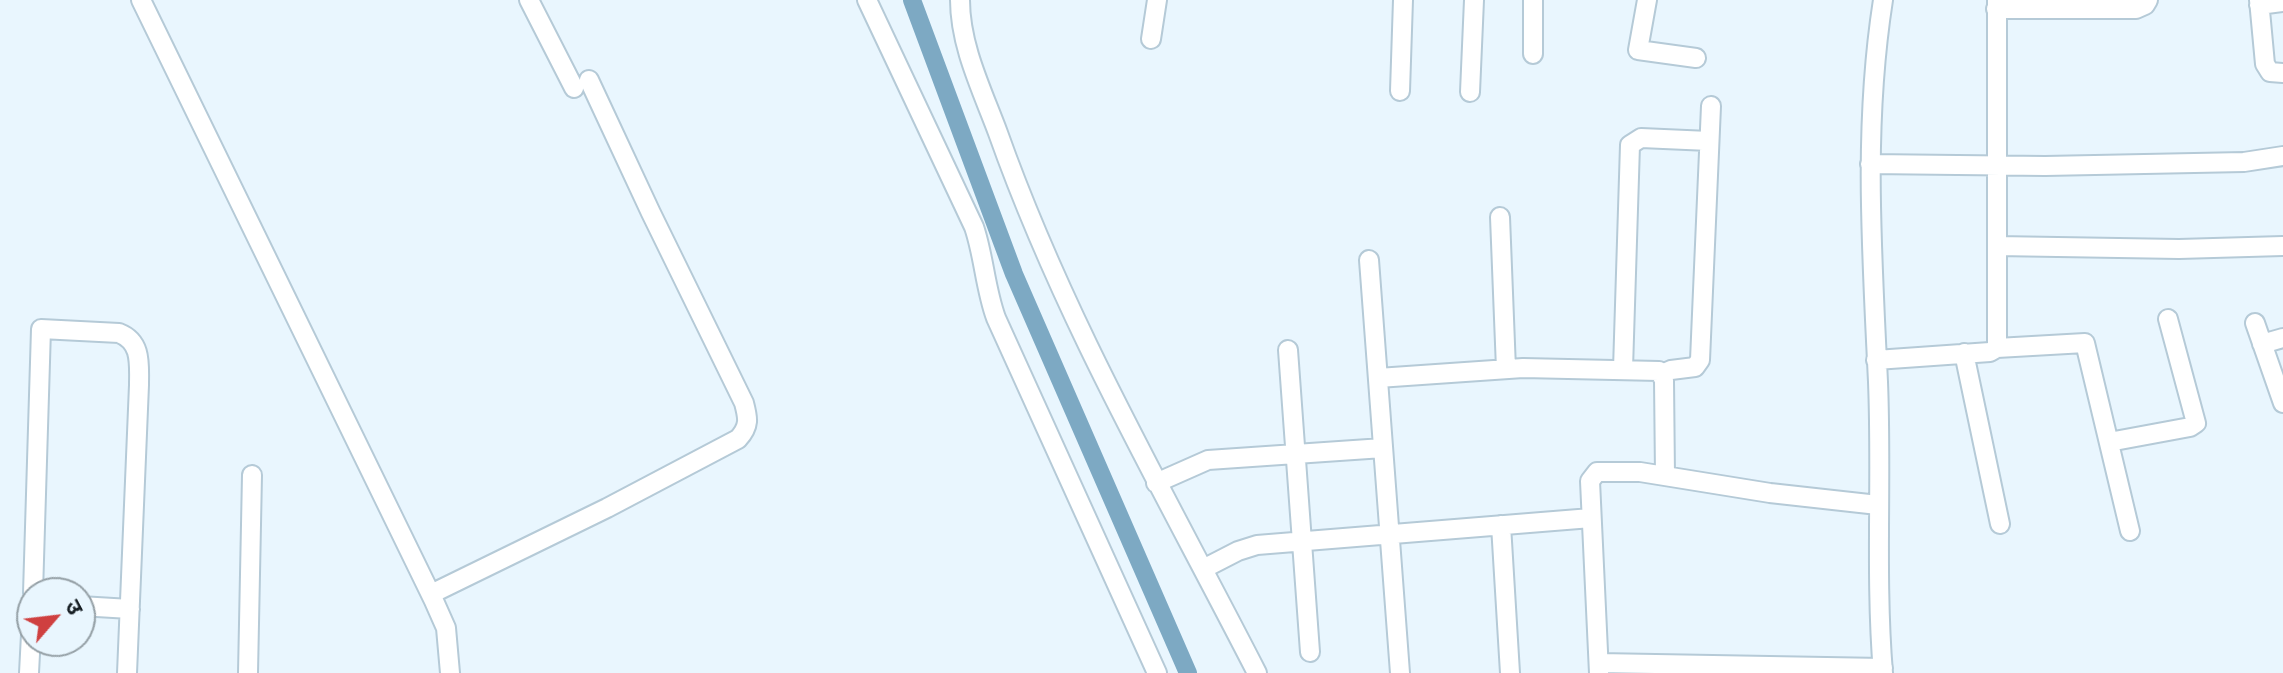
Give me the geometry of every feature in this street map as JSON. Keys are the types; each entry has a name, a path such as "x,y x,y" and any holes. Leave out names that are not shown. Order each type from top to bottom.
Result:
{"street":[{"path":"141,0 431,594 446,628 450,673"},
{"path":"431,594 607,508 738,439 747,430 744,403 651,213 582,84 529,0"},
{"path":"867,0 974,227 996,318 1157,673"},
{"path":"960,0 960,20 966,46 1020,195 1068,307 1156,483 1257,673"},
{"path":"1151,39 1157,0"},
{"path":"1400,91 1403,0"},
{"path":"1470,92 1474,0"},
{"path":"1533,0 1533,54"},
{"path":"1647,0 1638,50 1696,58"},
{"path":"1878,505 1770,493 1665,476 1597,472 1590,481 1599,668 1883,671 1870,164 1871,99 1883,0"},
{"path":"1997,348 1997,5 2136,9 2148,0"},
{"path":"2283,2 2259,3 2265,64 2270,72 2283,73"},
{"path":"1378,378 1506,369 1652,369 1662,374 1695,367 1700,360 1711,106"},
{"path":"1623,369 1630,145 1641,138 1709,141"},
{"path":"1870,164 1996,166 2244,162 2283,156"},
{"path":"1500,217 1506,369"},
{"path":"1997,246 2179,249 2283,246"},
{"path":"1369,260 1400,673"},
{"path":"2109,442 2190,427 2196,423 2168,319"},
{"path":"2255,323 2283,403"},
{"path":"33,577 41,329 119,333 136,346 139,358 127,673"},
{"path":"2262,344 2283,338"},
{"path":"1876,360 2085,343 2130,531"},
{"path":"1288,350 1310,652"},
{"path":"1964,353 2000,524"},
{"path":"1662,374 1665,476"},
{"path":"1156,483 1208,460 1383,448"},
{"path":"248,673 252,475"},
{"path":"1203,569 1248,547 1591,518"},
{"path":"1501,525 1510,673"},
{"path":"96,607 130,609"}],"waterway":[{"path":"912,0 1014,274 1188,673"}]}
